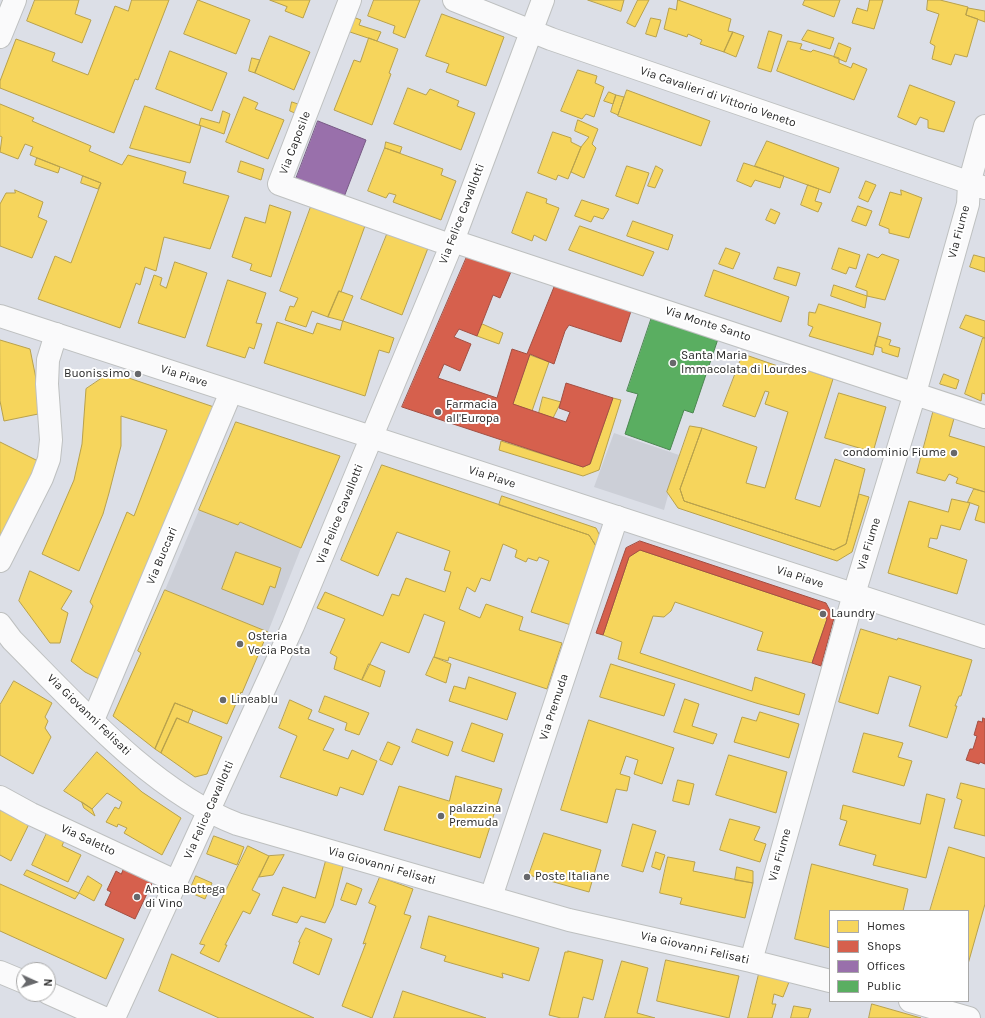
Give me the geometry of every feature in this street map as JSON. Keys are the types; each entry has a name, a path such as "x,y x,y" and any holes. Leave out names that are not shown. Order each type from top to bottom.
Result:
{"street":[{"path":"0,37 15,0"},
{"name":"Via Caposile","path":"350,0 279,184 451,243"},
{"name":"Via Cavalieri di Vittorio Veneto","path":"454,0 531,31 977,186"},
{"name":"Via Felice Cavallotti","path":"114,1018 293,626 451,243 543,0"},
{"name":"Via Fiume","path":"750,961 854,594 915,393 968,204 977,186 985,126"},
{"name":"Via Monte Santo","path":"451,243 985,417"},
{"name":"Via Piave","path":"0,316 985,637"},
{"path":"0,561 42,478 48,459 51,440 47,384 48,360 56,334"},
{"name":"Via Buccari","path":"93,720 231,392"},
{"name":"Via Premuda","path":"491,897 617,517"},
{"name":"Via Giovanni Felisati","path":"4,637 133,757 173,790 209,812 237,824 569,920 750,961 829,981"},
{"name":"Via Saletto","path":"0,797 32,814 177,882"},
{"path":"0,972 16,979"},
{"path":"56,997 104,1018"},
{"path":"913,1002 943,1014 969,1018"}],"shaded area":[{"path":"614,433 679,455 664,510 594,487"},
{"path":"199,510 238,525 240,522 301,548 268,632 165,590"}],"building: Homes":[{"path":"35,0 79,0 75,14 91,20 82,43 27,21"},
{"path":"132,0 169,0 138,80 135,79 114,133 0,88 0,81 16,39 55,53 52,61 88,75 115,6 128,11"},
{"path":"198,0 250,20 236,54 184,34"},
{"path":"270,0 310,0 303,18 285,11 287,7"},
{"path":"374,0 420,0 405,38 393,33 395,26 368,16"},
{"path":"588,0 624,0 621,11"},
{"path":"638,0 649,0 635,27 627,23"},
{"path":"678,0 731,19 728,31 733,32 724,52 700,44 702,40 688,34 687,37 664,29 669,8 676,10"},
{"path":"805,0 840,0 834,17 803,5"},
{"path":"870,0 883,0 874,29 852,23 857,8 867,11"},
{"path":"928,0 940,0 968,7 966,15 978,19 967,57 955,54 951,65 932,59 935,46 930,43 939,14 927,10"},
{"path":"968,8 985,11 985,22 966,15"},
{"path":"442,14 504,37 486,86 446,72 449,64 426,56"},
{"path":"353,17 361,20 359,25 381,32 377,41 347,31"},
{"path":"651,18 661,20 656,37 646,34"},
{"path":"808,30 834,38 830,49 802,40"},
{"path":"769,31 782,35 771,72 758,68"},
{"path":"733,32 744,36 736,57 724,52"},
{"path":"270,36 310,52 294,90 255,73"},
{"path":"369,38 398,49 389,73 391,74 372,125 334,110 354,60 360,62"},
{"path":"788,41 802,44 800,49 811,52 813,50 839,58 839,63 851,68 853,63 867,69 854,100 777,71"},
{"path":"839,43 851,48 846,62 834,57"},
{"path":"170,51 227,73 212,111 156,89"},
{"path":"252,58 260,60 255,73 249,71"},
{"path":"578,70 597,76 595,83 604,87 594,117 586,114 582,119 561,111"},
{"path":"910,85 955,102 944,132 928,128 928,120 920,117 916,125 898,117"},
{"path":"408,88 426,95 430,89 459,101 457,106 475,113 461,150 394,124"},
{"path":"627,90 710,121 701,146 618,116"},
{"path":"609,92 616,95 613,104 604,101"},
{"path":"616,95 624,97 618,115 611,112"},
{"path":"244,97 258,103 255,109 284,120 268,159 226,142"},
{"path":"292,102 301,105 297,114 290,111"},
{"path":"0,104 34,118 32,121 91,146 89,151 122,165 128,155 186,172 183,183 229,196 210,249 164,237 156,271 145,267 140,285 136,283 120,328 38,299 55,256 71,263 101,183 30,155 33,147 25,144 18,159 0,152 2,137 0,136"},
{"path":"145,106 201,126 190,163 130,148"},
{"path":"223,111 230,114 224,134 199,125 201,118 219,123"},
{"path":"578,120 598,129 592,144 596,148 584,178 571,172 581,147 589,137 575,131"},
{"path":"553,132 571,138 571,142 581,147 568,179 558,175 556,180 538,173"},
{"path":"767,141 839,168 830,193 755,166"},
{"path":"386,142 402,147 400,153 385,148"},
{"path":"385,148 443,169 441,175 456,181 441,220 393,202 396,195 389,193 386,198 368,191"},
{"path":"37,158 60,167 58,173 35,165"},
{"path":"241,161 264,169 261,180 238,172"},
{"path":"744,163 784,176 780,188 755,180 751,187 737,181"},
{"path":"627,166 649,173 638,204 616,196"},
{"path":"656,166 663,170 655,188 648,186"},
{"path":"83,176 101,183 98,189 81,183"},
{"path":"866,181 876,185 868,202 859,198"},
{"path":"808,185 819,189 815,201 822,203 818,212 801,205"},
{"path":"15,190 43,202 38,217 47,221 32,258 0,246 0,204 6,193 15,193"},
{"path":"901,190 922,198 909,238 889,233 889,229 879,225 890,192 901,195"},
{"path":"527,192 547,199 546,203 559,208 546,241 534,235 532,241 512,233"},
{"path":"582,200 609,209 603,219 594,216 591,222 575,216"},
{"path":"312,204 366,223 341,292 339,291 328,317 312,311 306,327 285,320 290,306 294,307 298,298 280,291"},
{"path":"270,205 291,212 271,277 250,270 252,264 232,257 245,217 265,223"},
{"path":"858,206 872,211 866,226 852,221"},
{"path":"771,209 780,213 775,224 766,220"},
{"path":"633,221 673,235 668,250 627,236"},
{"path":"580,226 654,252 643,276 569,250"},
{"path":"388,232 428,248 402,315 361,299"},
{"path":"726,248 740,253 733,269 719,264"},
{"path":"839,248 860,255 856,269 849,267 846,274 832,269"},
{"path":"868,254 878,258 882,254 899,260 885,300 867,296 867,291 856,287"},
{"path":"974,255 985,258 985,272 970,267"},
{"path":"175,262 207,273 185,338 138,323 154,275 162,278 160,285 166,288"},
{"path":"778,267 800,273 796,286 774,279"},
{"path":"714,270 789,297 781,322 705,296"},
{"path":"228,280 266,293 256,323 262,324 254,349 249,347 245,358 207,346"},
{"path":"834,285 867,296 865,308 831,296"},
{"path":"339,291 353,296 343,321 328,317"},
{"path":"819,304 881,323 873,355 809,336 813,327 808,325 809,312 815,313"},
{"path":"966,315 985,321 985,338 960,328"},
{"path":"343,321 394,338 389,353 379,350 365,396 264,363 277,322 313,334 317,323 340,330"},
{"path":"480,323 503,333 499,344 477,336"},
{"path":"878,336 891,340 889,345 900,348 898,357 882,352 882,348 875,346"},
{"path":"983,338 985,338 985,394 982,393 981,401 965,394"},
{"path":"0,340 30,349 43,413 4,421 0,401"},
{"path":"743,354 798,373 801,368 833,379 795,499 820,507 835,459 865,469 846,544 834,550 684,501 680,489 702,428 757,447 746,483 765,488 788,412 765,404 769,392 765,391 755,417 723,406"},
{"path":"530,355 549,362 532,411 513,404"},
{"path":"111,372 214,407 99,679 85,672 71,661 93,606 90,602 127,512 134,516 167,430 121,416 121,446 109,493 103,514 79,571 42,554 74,480 82,444 86,389"},
{"path":"944,374 959,380 956,389 940,384"},
{"path":"839,393 886,407 873,452 825,438"},
{"path":"543,397 561,402 553,418 539,413"},
{"path":"613,398 621,400 599,470 583,476 499,450 501,441 583,467 590,464"},
{"name":"condominio Fiume","path":"934,409 955,415 949,436 985,447 985,492 956,483 958,478 949,474 945,481 917,473"},
{"path":"236,422 340,456 301,548 240,522 238,525 199,510"},
{"path":"690,426 702,428 680,489 684,501 834,550 846,544 859,494 869,497 852,552 837,561 678,508 667,492"},
{"path":"0,442 40,462 0,542"},
{"path":"382,465 589,535 596,546 571,625 531,612 549,561 539,557 537,561 528,558 526,562 515,557 517,550 503,544 490,581 481,578 475,592 467,587 459,609 480,618 486,604 523,617 519,630 562,643 547,689 449,657 448,661 434,657 445,622 424,614 409,653 381,642 362,680 334,669 337,657 330,653 345,619 317,608 325,592 383,616 392,594 399,596 406,578 445,592 451,572 444,570 450,551 397,532 378,576 341,560"},
{"path":"974,489 985,492 985,523 975,520 979,506 968,502"},
{"path":"502,496 596,528 603,542 571,625 596,546 589,535 499,505"},
{"path":"952,499 970,503 960,530 941,525 937,539 930,538 928,547 967,560 957,594 888,573 909,501 948,512"},
{"path":"640,550 820,610 827,619 812,663 757,650 763,632 675,602 671,611 664,617 653,616 640,653 752,691 755,677 805,694 799,715 756,703 618,659 622,642 603,635 629,557"},
{"path":"236,552 281,568 275,588 270,586 263,605 222,589"},
{"path":"30,571 72,591 61,609 68,613 60,643 50,643 19,601"},
{"path":"165,590 268,632 227,724 175,703 155,749 113,716 141,653 138,651"},
{"path":"861,629 897,640 898,638 972,660 961,696 959,696 955,706 957,706 947,738 909,726 921,686 889,676 878,714 839,702"},
{"path":"434,657 451,664 446,683 426,675"},
{"path":"369,664 385,671 380,687 362,680"},
{"path":"611,664 675,684 664,716 600,697"},
{"path":"469,677 516,693 507,720 449,701 454,686 465,689"},
{"path":"14,681 52,703 45,717 48,721 45,728 51,737 33,774 0,755 0,705"},
{"path":"325,696 369,713 359,735 345,730 347,723 319,712"},
{"path":"685,699 699,704 692,726 717,734 713,744 674,732"},
{"path":"290,700 312,710 308,719 334,729 323,750 348,759 352,750 377,761 363,795 340,787 337,796 280,777 297,736 279,728"},
{"path":"175,703 193,710 188,723 177,718 161,753 155,749"},
{"path":"760,712 799,724 789,758 734,742 742,717 756,721"},
{"path":"177,718 222,737 207,774 195,777 161,753"},
{"path":"589,720 674,748 662,784 634,774 638,760 626,756 620,774 630,777 627,791 616,789 607,823 561,810"},
{"path":"472,723 503,734 494,762 462,751"},
{"path":"417,729 453,742 448,756 412,742"},
{"path":"864,733 903,743 898,757 912,761 904,786 853,772"},
{"path":"388,742 400,747 392,765 380,760"},
{"path":"97,752 142,792 181,818 162,855 124,833 127,828 118,824 117,827 106,822 115,807 119,809 122,802 107,793 92,809 64,791"},
{"path":"729,755 787,772 776,813 716,795"},
{"name":"palazzina Premuda","path":"456,776 502,789 480,858 384,830 399,786 449,801"},
{"path":"678,780 694,784 689,805 673,801"},
{"path":"961,783 985,789 985,836 954,828 962,800 957,798"},
{"path":"927,794 945,799 926,878 873,865 876,855 839,845 847,821 840,819 843,805 920,824"},
{"path":"82,802 92,809 95,816 84,808"},
{"path":"0,810 29,824 11,861 0,855"},
{"path":"730,819 760,827 754,840 766,844 760,862 720,850"},
{"path":"633,824 656,831 643,872 622,866"},
{"path":"47,833 64,841 62,846 81,855 68,882 32,865"},
{"path":"544,833 601,850 589,892 529,875"},
{"path":"214,836 244,847 237,865 207,854"},
{"path":"248,846 269,856 252,890 260,894 250,914 243,911 225,945 227,945 219,962 200,953 205,945 200,944"},
{"path":"949,847 985,858 985,904 969,960 969,910 930,910"},
{"path":"656,852 665,855 660,870 652,867"},
{"path":"284,855 273,875 259,877 269,856"},
{"path":"327,857 344,863 333,906 325,923 301,916 297,923 272,915 283,887 315,898"},
{"path":"668,857 695,862 693,871 753,883 745,918 680,904 682,898 660,893"},
{"path":"812,864 908,889 903,910 829,910 829,948 795,939"},
{"path":"737,867 753,871 753,883 735,880"},
{"path":"27,870 79,893 75,899 24,875"},
{"path":"88,876 102,885 94,901 79,893"},
{"path":"196,876 212,883 205,899 189,892"},
{"path":"380,877 413,889 404,914 411,916 372,1018 342,1006 366,943 363,944 376,906 369,903"},
{"path":"347,883 362,889 356,905 341,900"},
{"path":"0,884 124,939 106,979 0,931"},
{"path":"429,916 539,948 529,981 502,973 503,978 444,961 446,956 421,948"},
{"path":"306,928 332,939 319,975 293,963 299,942"},
{"path":"568,951 603,960 593,1000 583,997 578,1018 561,1018 549,1015 565,952"},
{"path":"172,954 314,1018 219,1018 159,991"},
{"path":"666,960 739,976 729,1018 657,1001"},
{"path":"622,961 648,968 637,1013 655,1018 605,1018"},
{"path":"759,974 789,982 783,997 774,994 772,1004 776,1004 772,1018 748,1018"},
{"path":"403,991 486,1018 394,1018"},
{"path":"872,1004 921,1018 869,1018"},
{"path":"794,1006 811,1009 808,1018 791,1018"}],"building: Shops":[{"path":"469,252 513,267 500,298 493,295 477,336 459,329 454,337 471,344 460,371 444,364 438,378 497,398 512,349 527,354 556,282 632,308 621,342 569,325 565,331 554,364 530,354 513,404 566,422 570,412 559,408 566,383 613,398 590,464 583,467 402,407"},
{"path":"640,541 826,603 834,618 821,666 812,663 827,619 820,610 640,550 629,557 603,635 596,633 626,548"},
{"path":"983,718 985,719 985,764 980,762 979,764 966,760 970,749 973,749 977,736 974,735 978,721 982,722"},
{"path":"125,866 154,879 135,919 105,905 111,892 107,890 116,871 121,874"}],"building: Offices":[{"path":"318,121 366,140 344,197 296,179"}],"building: Public":[{"name":"Santa Maria Immacolata di Lourdes","path":"653,314 719,336 693,413 684,410 670,450 625,434 638,394 627,391"}],"place":[{"name":"Santa Maria Immacolata di Lourdes","path":"673,363"},
{"name":"Buonissimo","path":"138,374"},
{"name":"Farmacia all'Europa","path":"438,412"},
{"name":"condominio Fiume","path":"954,453"},
{"name":"Laundry","path":"823,614"},
{"name":"Osteria Vecia Posta","path":"240,644"},
{"name":"Lineablu","path":"223,700"},
{"name":"palazzina Premuda","path":"441,816"},
{"name":"Poste Italiane","path":"527,877"},
{"name":"Antica Bottega di Vino","path":"137,897"}]}
